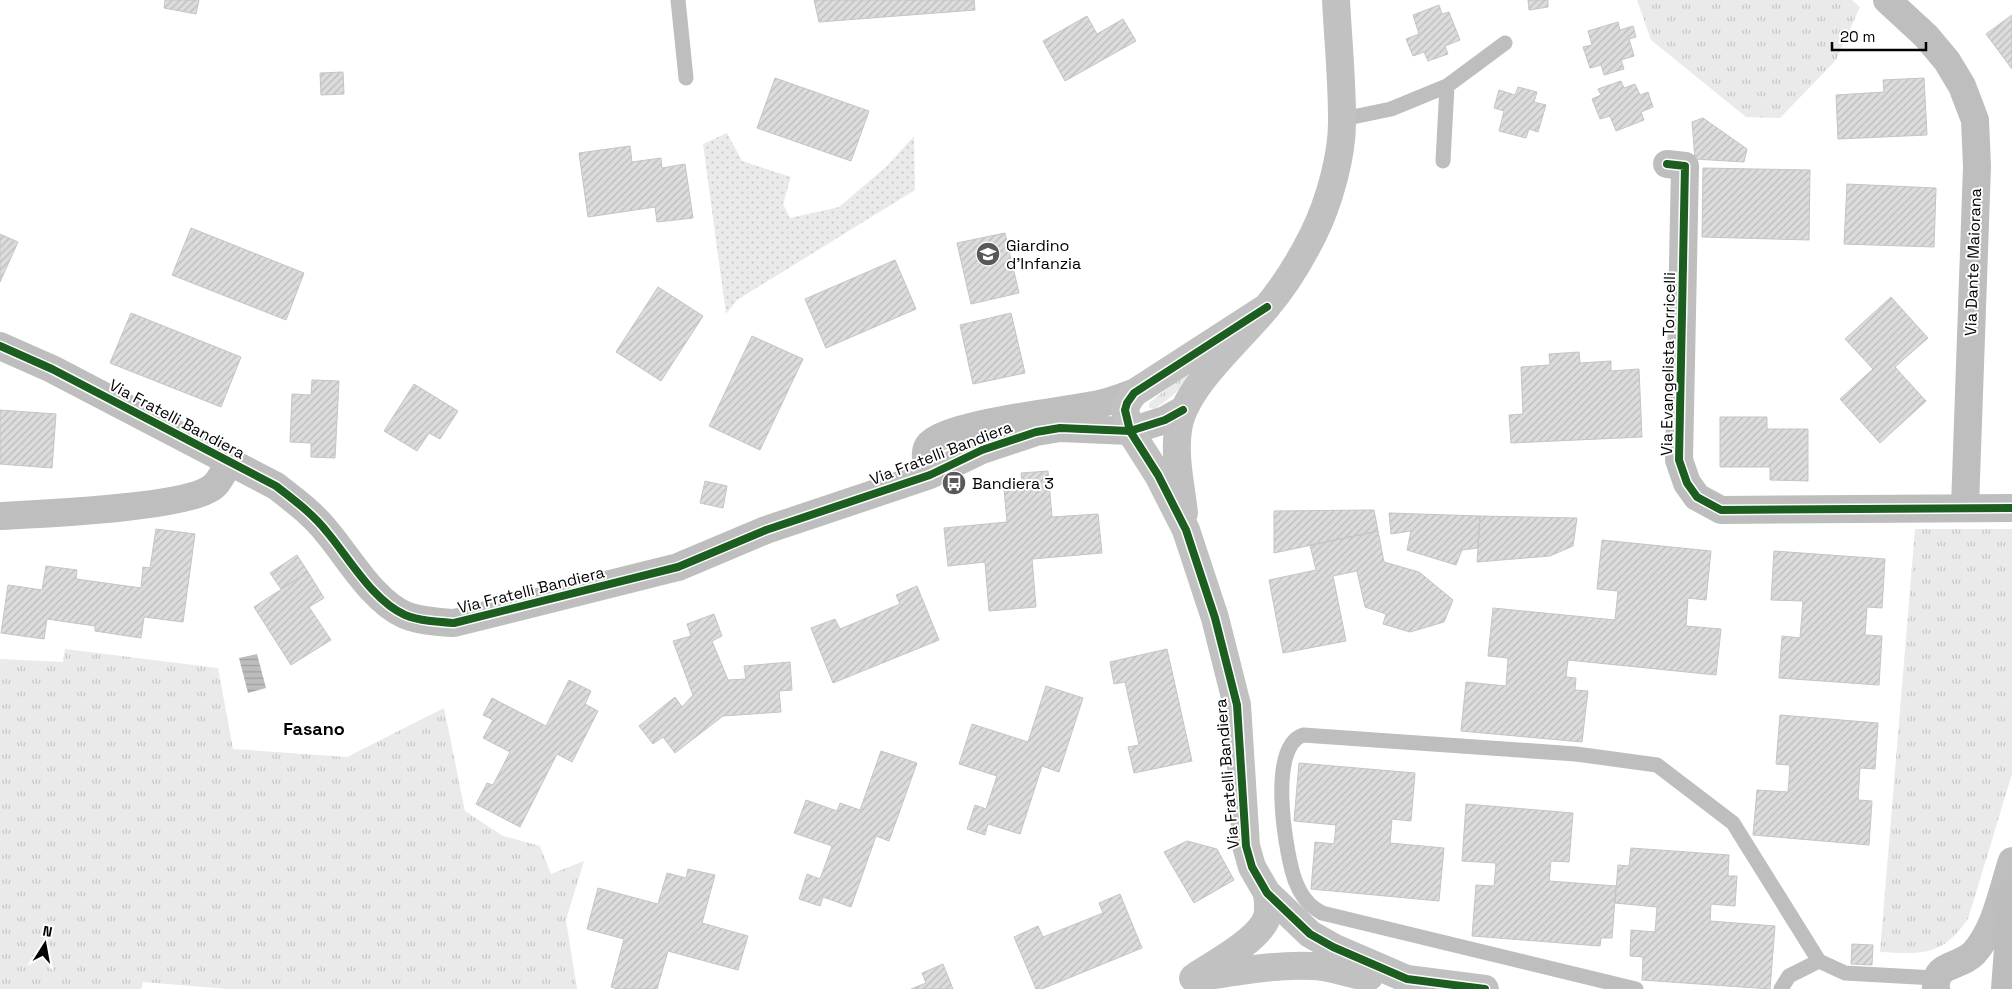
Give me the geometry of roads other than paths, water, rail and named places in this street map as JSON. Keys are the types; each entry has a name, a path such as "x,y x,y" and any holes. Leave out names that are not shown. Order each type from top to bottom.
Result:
{"main road":[{"path":"2005,989 2010,948 2012,896"}],"street":[{"path":"1186,530 1177,445 1178,429 1183,410 1199,386 1267,307 1313,236 1324,208 1338,155 1342,119 1336,0"},
{"name":"Via Dante Maiorana","path":"1887,0 1926,36 1946,61 1962,86 1975,120 1976,166 1965,507"},
{"name":"Via Evangelista Torricelli","path":"1676,165 1679,460 1687,483 1697,497 1721,510 1965,507"},
{"path":"930,476 925,454 928,445 941,436 1003,419 1096,405 1134,393 1267,307"},
{"name":"Via Fratelli Bandiera","path":"0,346 52,369 276,486 305,509 326,530 382,601 405,615 430,621 454,623 678,567 766,530 930,476 982,450 1036,432 1060,428 1130,431 1166,420 1183,410"},
{"path":"1134,393 1127,403 1125,410 1130,431 1158,476 1186,530"},
{"path":"0,516 67,513 188,498 215,486 229,462"},
{"path":"1965,507 2012,508"},
{"name":"Via Fratelli Bandiera","path":"1186,530 1216,618 1237,705 1246,846 1252,867 1267,893 1310,934 1341,952 1408,979 1484,989"},
{"path":"1936,984 1940,971 1961,962 1973,953 1990,930 2012,861"},
{"path":"1188,984 1260,929 1267,918 1269,907 1267,893"},
{"path":"1998,989 2010,948"},
{"path":"1188,984 1276,967 1312,966 1330,968 1363,976 1408,979"}],"lane":[{"path":"678,0 686,78"},
{"path":"1342,119 1391,109 1446,86 1505,43"},
{"path":"1443,161 1446,86"},
{"path":"1636,989 1322,913 1306,901 1293,875 1281,804 1281,775 1292,742 1297,737 1303,735 1576,754 1657,765 1733,823 1820,961 1845,973 1936,984"},
{"path":"1781,989 1789,976 1820,961"}],"place":[{"name":"Giardino d'Infanzia","path":"988,254"},
{"name":"Bandiera 3","path":"954,483"}],"district":[{"name":"Fasano","path":"314,728"}]}
